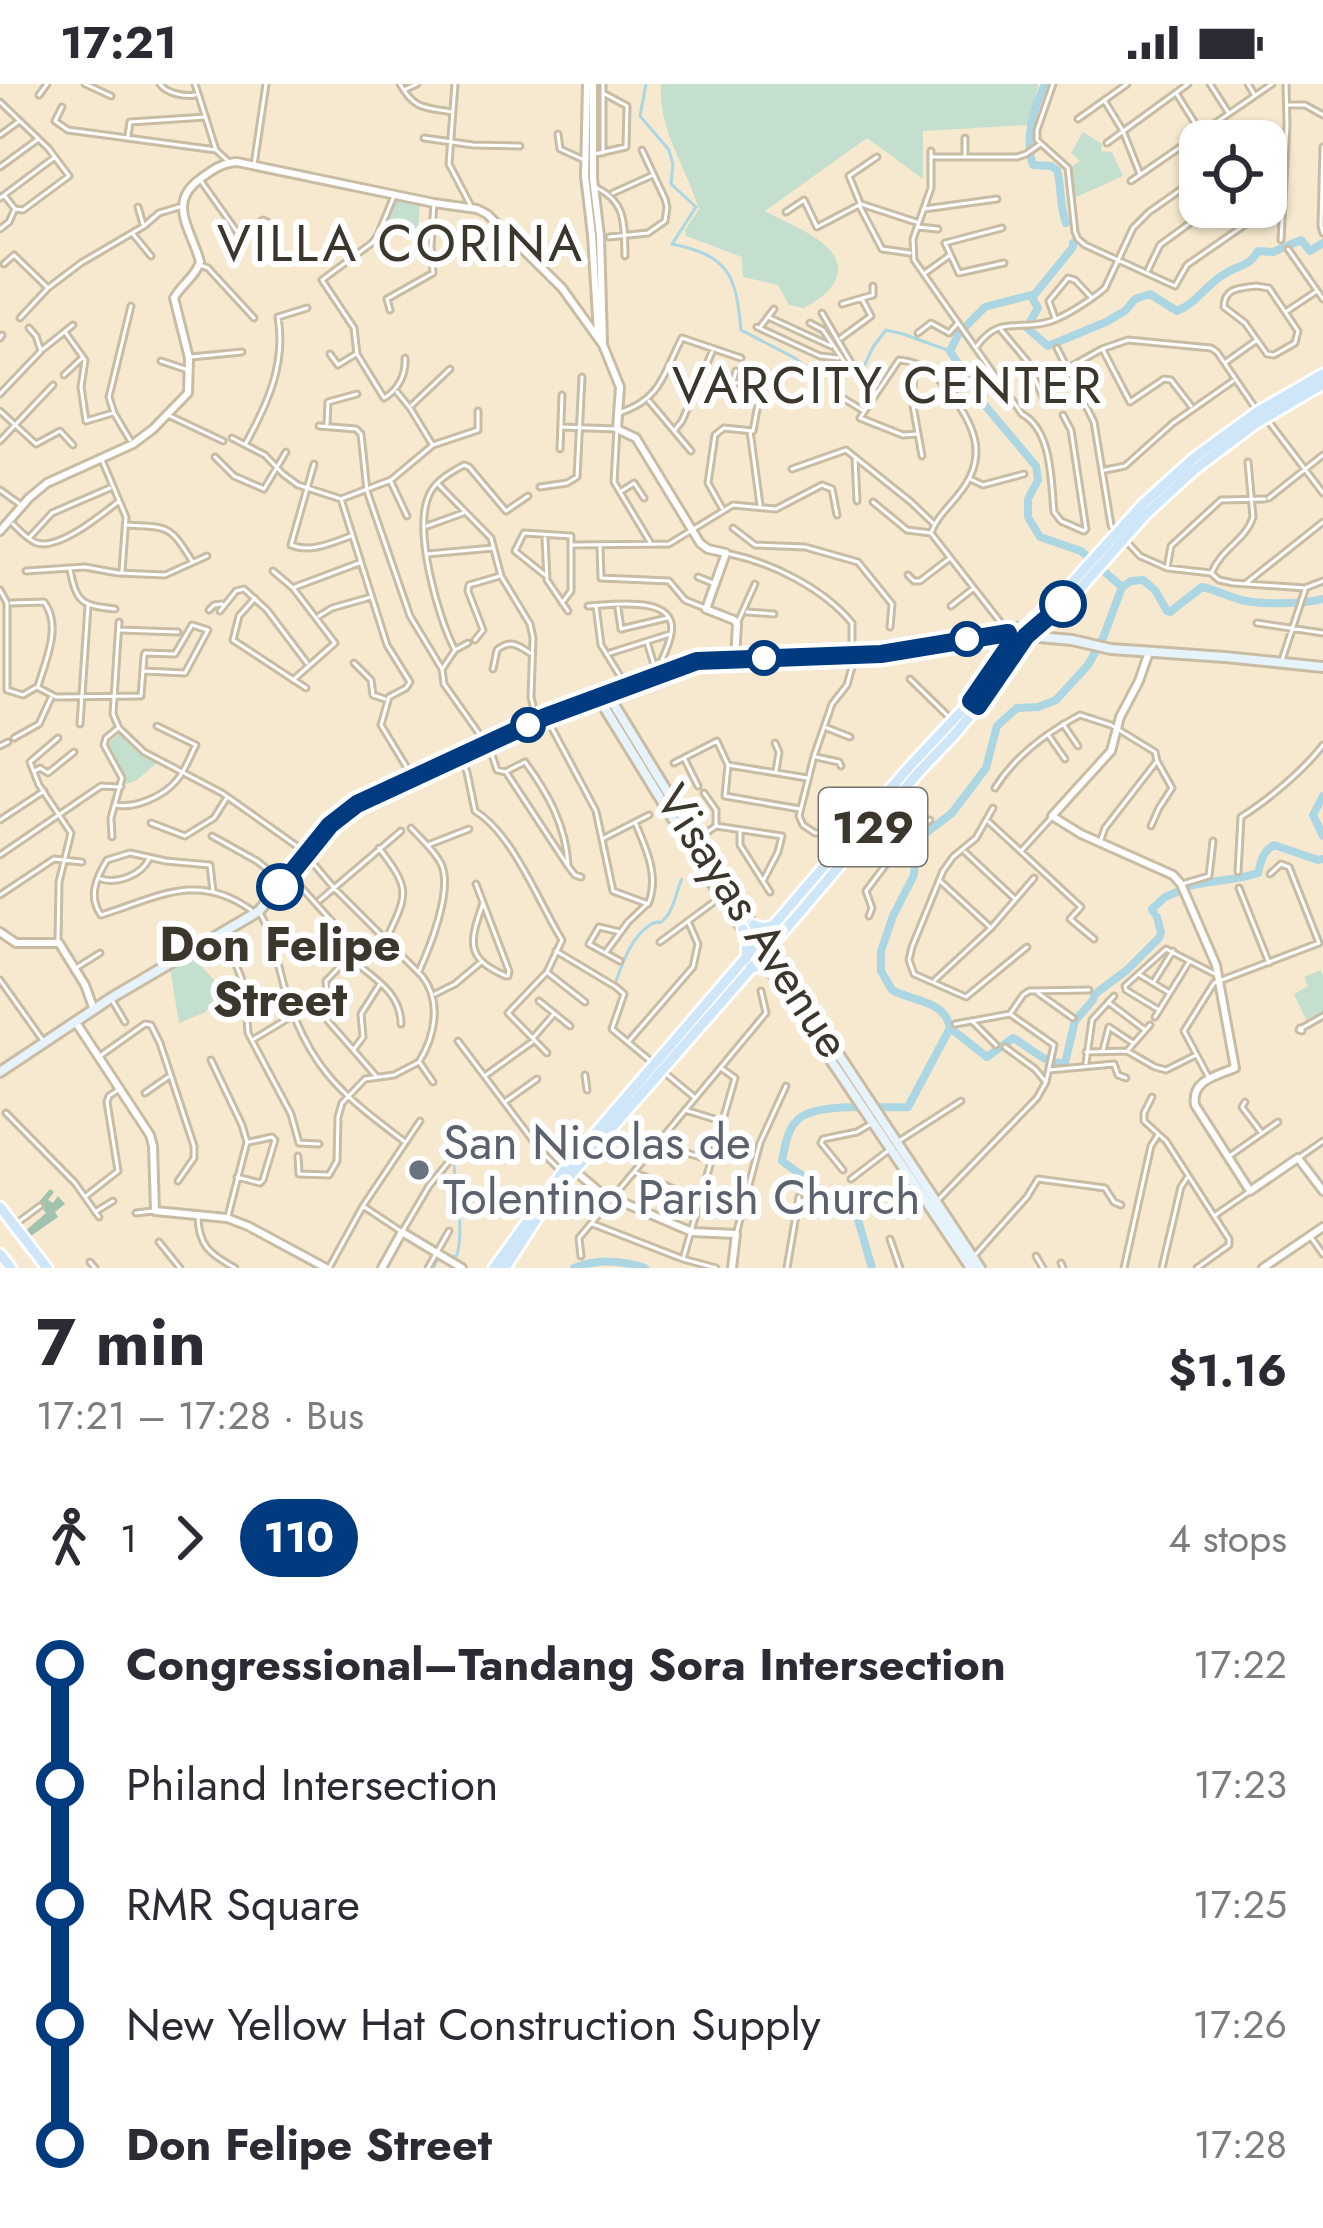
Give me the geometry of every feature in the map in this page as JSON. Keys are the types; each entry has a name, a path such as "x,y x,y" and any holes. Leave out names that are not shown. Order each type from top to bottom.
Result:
{"main road":[{"name":"129","path":"762,948 910,766 974,704 1009,638 1194,470 1261,415 1323,374"},
{"name":"129","path":"1288,398 1323,384"},
{"name":"129","path":"494,1268 568,1172 870,831 1026,636 1067,601 1090,569"},
{"path":"1026,636 1109,649 1323,667"},
{"path":"0,1072 111,998 258,913 346,812 412,776 541,719 697,661 879,654 1009,638"},
{"name":"Visayas Avenue","path":"603,695 722,897 870,1098 872,1116"},
{"name":"Visayas Avenue","path":"692,842 732,890 748,927"},
{"path":"772,972 747,965 748,927 778,924"},
{"name":"Visayas Avenue","path":"762,948 772,972 974,1265"},
{"name":"129","path":"505,1268 568,1172"},
{"path":"0,1207 47,1268"},
{"path":"0,1253 11,1268"}],"street":[{"path":"39,95 47,84"},
{"path":"89,85 108,95 110,84"},
{"path":"160,84 165,90 196,95"},
{"path":"195,84 216,150 229,162 472,208 490,217 556,282 603,345 620,387 613,478 652,544"},
{"path":"254,166 266,84"},
{"path":"400,84 416,105 453,112"},
{"path":"404,90 417,84"},
{"path":"455,84 449,164 472,208"},
{"path":"590,84 585,159 598,337"},
{"path":"603,84 594,186 603,345"},
{"path":"1078,119 1127,84"},
{"path":"1107,143 1188,84"},
{"path":"1210,84 1229,113"},
{"path":"1248,84 1255,95"},
{"path":"1219,120 1272,84"},
{"path":"1286,84 1287,120"},
{"path":"1049,85 1037,130 1039,145 1068,168 1078,239 1175,286 1186,265 1239,228"},
{"path":"599,154 626,147 628,110 603,93"},
{"path":"1176,93 1193,120"},
{"path":"1104,100 1141,174"},
{"path":"1287,105 1305,105 1323,115"},
{"path":"1,106 39,139 56,157 69,176 26,209 15,209 2,196 56,157"},
{"path":"62,107 56,117 68,130 216,150"},
{"path":"128,138 130,122 206,117"},
{"path":"0,135 20,120"},
{"path":"590,132 599,154"},
{"path":"558,134 561,150 585,159"},
{"path":"424,138 520,146"},
{"path":"965,138 965,155"},
{"path":"0,167 39,139"},
{"path":"1039,145 1017,157 931,154 931,188 912,253 1043,440 1058,519 1085,530 1070,430 1063,416"},
{"path":"1130,181 1179,147"},
{"path":"1323,147 1323,233"},
{"path":"610,237 655,230 664,220 667,207 642,150"},
{"path":"849,176 877,157"},
{"path":"200,265 182,206 186,193 200,179 229,162"},
{"path":"846,168 882,249 912,253"},
{"path":"612,194 654,175"},
{"path":"200,179 240,236 263,220 272,224"},
{"path":"594,186 612,194 624,221 625,256"},
{"path":"975,348 1000,326 1044,323 1093,298 1105,288 1133,227 1179,191"},
{"path":"395,195 378,235 322,280 354,328 357,354 385,398 395,391 406,358"},
{"path":"922,209 997,199"},
{"path":"786,212 804,200 815,227 860,205 938,229"},
{"path":"390,310 387,299 434,273 434,203"},
{"path":"20,318 81,263 159,213 182,206"},
{"path":"139,207 144,226"},
{"path":"0,229 15,209"},
{"path":"1002,228 946,242 959,273 1004,263"},
{"path":"1148,272 1160,245 1183,228"},
{"path":"1281,240 1282,228"},
{"path":"131,232 151,256"},
{"path":"1288,249 1323,299"},
{"path":"4,264 13,254 48,288"},
{"path":"923,274 950,255"},
{"path":"200,265 254,318"},
{"path":"0,532 47,483 133,444 188,393 189,358 174,298 200,265"},
{"path":"1056,319 1049,301 1068,278 1093,298"},
{"path":"842,304 874,295 873,286"},
{"path":"1237,288 1269,288 1298,332 1295,343 1270,355 1257,340 1244,322 1223,307 1227,293 1237,288"},
{"path":"1285,312 1317,291"},
{"path":"839,339 870,318 862,298"},
{"path":"578,310 595,304"},
{"path":"131,306 109,397 133,444"},
{"path":"245,444 263,412 278,366 278,317 307,308"},
{"path":"774,309 758,327 820,356 840,358"},
{"path":"822,313 860,374"},
{"path":"768,317 832,346"},
{"path":"810,323 822,329 840,358 879,387"},
{"path":"918,332 931,323 949,334 961,328"},
{"path":"43,350 73,325"},
{"path":"1000,326 1027,361 1046,404"},
{"path":"0,394 40,351 28,328"},
{"path":"65,332 83,357 86,421 114,413"},
{"path":"619,413 648,399 660,385 682,338 741,358"},
{"path":"1225,363 1257,340"},
{"path":"1068,368 1119,342 1211,348 1323,493"},
{"path":"1057,348 1094,422 1111,525 1140,556 1166,568 1211,573 1219,580 1244,584 1305,588 1323,581"},
{"path":"674,431 714,349"},
{"path":"1102,350 1130,403 1161,380 1169,380 1192,408"},
{"path":"189,358 242,352"},
{"path":"330,354 338,364 357,354"},
{"path":"64,375 83,357"},
{"path":"918,434 903,435 861,419 898,360 933,372 974,432 976,460 970,479 931,533"},
{"path":"161,361 190,370"},
{"path":"916,363 911,393 922,455"},
{"path":"950,393 988,367"},
{"path":"410,407 450,369"},
{"path":"736,370 734,382 750,386 747,401 759,401 751,431 760,507"},
{"path":"540,487 566,484 577,477 582,377"},
{"path":"1103,470 1129,463 1192,408 1235,379"},
{"path":"0,441 53,385"},
{"path":"395,391 433,445"},
{"path":"326,427 328,402 357,394"},
{"path":"560,449 562,395"},
{"path":"842,397 863,411"},
{"path":"648,399 691,451"},
{"path":"232,438 265,455 290,481 341,499 391,480 433,445 478,430 478,411"},
{"path":"0,412 36,445 60,431 73,445"},
{"path":"168,415 223,441"},
{"path":"319,426 359,431 368,490 410,616 442,669 444,684 488,742 496,770 506,772 525,762 557,814 568,866"},
{"path":"561,427 617,429 636,438 703,547 763,555 805,548 858,562 892,604 890,626"},
{"path":"723,510 708,483 715,435 729,428 751,431"},
{"path":"792,469 844,450 934,525"},
{"path":"215,458 230,473 262,489 286,452"},
{"path":"1166,568 1171,545 1221,500 1267,498 1323,455"},
{"path":"855,457 857,502"},
{"path":"102,458 126,517 122,573"},
{"path":"1211,573 1253,517 1248,462"},
{"path":"314,464 292,547 314,548 352,536"},
{"path":"455,650 440,617 427,554 427,499 438,483 464,465 506,511 528,496"},
{"path":"970,479 983,485 1024,474"},
{"path":"391,480 407,516"},
{"path":"438,483 491,538 501,576 530,624 531,698 588,793 613,891 648,904"},
{"path":"619,493 634,483 644,498"},
{"path":"571,545 673,542 737,504 779,508 827,485 837,514"},
{"path":"29,538 60,508 112,487"},
{"path":"0,490 22,506"},
{"path":"341,499 387,645 410,682 386,700 380,725 412,776"},
{"path":"10,521 37,543 49,543 86,526 118,502"},
{"path":"873,502 910,532 931,533"},
{"path":"426,526 466,512"},
{"path":"1244,584 1323,522"},
{"path":"127,525 164,527 192,562"},
{"path":"733,528 848,617 853,627 854,663 814,757 800,821 811,832 856,832 917,829 930,820"},
{"path":"545,575 515,551 524,533 571,536 572,591 562,603"},
{"path":"931,533 1009,638"},
{"path":"545,536 545,575 568,610"},
{"path":"600,545 601,578 669,581 685,600 737,624"},
{"path":"427,554 495,548"},
{"path":"706,609 726,553"},
{"path":"26,571 70,568 166,574 207,556"},
{"path":"908,575 920,581 950,558"},
{"path":"293,588 362,562"},
{"path":"70,568 77,597 88,606 115,609"},
{"path":"273,571 318,617 335,643 293,680"},
{"path":"475,640 483,629 469,585 501,576"},
{"path":"698,577 715,584"},
{"path":"735,658 737,624 755,584"},
{"path":"220,611 240,588 255,598 308,665"},
{"path":"952,605 974,588"},
{"path":"1281,662 1305,588"},
{"path":"0,590 7,603 7,690 23,695 37,687 51,641 51,610 44,602 7,603"},
{"path":"318,617 370,597"},
{"path":"255,598 239,616 233,640 306,688"},
{"path":"209,610 224,604"},
{"path":"617,605 621,628 669,617"},
{"path":"589,606 650,605 669,617"},
{"path":"80,724 88,606"},
{"path":"596,606 600,640 626,686"},
{"path":"745,612 774,614"},
{"path":"657,673 671,634 669,617"},
{"path":"1257,623 1323,633"},
{"path":"37,687 52,696 141,696 144,654 175,654 193,624 208,630 185,673 144,671"},
{"path":"178,632 118,626 113,714 119,728 144,752 227,797 306,854 433,995 432,1029 419,1062 405,1071 365,1079 342,1103 332,1173 299,1174 298,1156"},
{"path":"607,656 671,634"},
{"path":"647,641 657,673"},
{"path":"442,669 455,650 468,643"},
{"path":"494,669 497,650 508,643 530,653"},
{"path":"879,654 886,644"},
{"path":"1021,851 1107,756 1149,652"},
{"path":"353,663 370,680 372,694 386,700"},
{"path":"910,679 953,722"},
{"path":"14,738 39,724 52,696"},
{"path":"995,788 1012,763 1048,734 1084,715 1116,728 1157,758 1172,788 1151,826"},
{"path":"1063,724 1078,746"},
{"path":"115,805 138,804 172,785 182,772 196,745 157,726"},
{"path":"112,837 111,818 122,778 104,745 119,728"},
{"path":"825,728 850,737"},
{"path":"1048,734 1065,759"},
{"path":"58,738 31,760 33,772 71,833 59,882 58,942 94,1010"},
{"path":"674,763 717,741 728,765 725,796 800,809"},
{"path":"0,746 8,742"},
{"path":"775,743 779,752 776,773"},
{"path":"1238,872 1240,819 1323,745"},
{"path":"33,772 40,767 47,773 74,752"},
{"path":"460,755 475,811 488,819 507,846 562,942 547,972 508,1013 547,1053"},
{"path":"814,757 842,766"},
{"path":"684,758 698,785"},
{"path":"1100,843 1157,758"},
{"path":"728,765 808,778"},
{"path":"506,772 568,866 581,877"},
{"path":"0,855 101,787 121,787"},
{"path":"0,820 44,791"},
{"path":"704,794 716,811 716,826"},
{"path":"151,824 185,836 214,818 227,797"},
{"path":"994,808 976,838 946,865 909,960 914,974 966,997 1027,947"},
{"path":"600,840 649,815"},
{"path":"1052,816 1173,875 1181,884 1220,977 1235,1068 1209,1078 1196,1088 1193,1099 1250,1191"},
{"path":"987,819 1081,907 1070,919 1094,939"},
{"path":"606,953 652,893 653,870 635,822"},
{"path":"692,842 716,826 782,836 764,881"},
{"path":"411,828 444,871 442,905 418,973"},
{"path":"427,846 469,829"},
{"path":"740,829 740,845 770,892"},
{"path":"320,900 401,831"},
{"path":"869,916 872,908 866,891 887,862 898,831"},
{"path":"212,836 286,879 346,937"},
{"path":"1181,884 1209,876 1213,842"},
{"path":"379,848 404,888 385,942"},
{"path":"963,849 1016,900"},
{"path":"213,891 210,865 127,853 110,858 93,892 99,914 167,892 213,891 258,913 268,930 293,1015 319,1067 405,1142"},
{"path":"98,878 114,881 135,874 150,858"},
{"path":"0,895 50,861 82,862"},
{"path":"1209,1078 1184,1031 1211,985 1220,977 1319,943 1289,867 1281,864 1270,874"},
{"path":"933,982 991,928 1034,878"},
{"path":"940,881 991,928"},
{"path":"476,884 483,902 509,974 480,963 472,940 483,902"},
{"path":"1240,888 1269,963"},
{"path":"660,942 732,890"},
{"path":"629,1040 693,967 698,944 688,921"},
{"path":"620,932 602,926 589,941 620,961"},
{"path":"0,932 16,943 58,942"},
{"path":"219,935 241,976 246,1026 292,1114 300,1144 319,1144"},
{"path":"1159,1010 1125,988 1166,949 1220,977"},
{"path":"1153,983 1173,950"},
{"path":"556,951 616,987 624,998 612,1029 695,1098"},
{"path":"75,969 100,953"},
{"path":"377,1078 328,1021 327,978 351,955 399,1003 401,1024"},
{"path":"1155,1017 1190,961"},
{"path":"433,995 480,963"},
{"path":"547,972 585,1002"},
{"path":"1138,974 1169,993"},
{"path":"0,980 44,1042"},
{"path":"353,1051 363,1037 361,1014 380,984"},
{"path":"955,1024 1010,1014 1024,995 1089,990"},
{"path":"581,1256 578,1240 590,1223 766,1013 761,991"},
{"path":"1037,992 1073,1018"},
{"path":"1086,1063 1092,1020 1114,996"},
{"path":"111,998 125,1022"},
{"path":"539,1001 570,1026"},
{"path":"1108,1002 1145,1030"},
{"path":"484,1076 532,1040 555,1014"},
{"path":"933,1206 1037,1098 1046,1082 1054,1045 1010,1014"},
{"path":"252,1040 293,1015"},
{"path":"1302,1028 1323,1016"},
{"path":"75,1021 151,1140 155,1211"},
{"path":"971,1021 996,1045"},
{"path":"100,1056 149,1024 160,1043 194,1146 194,1158 178,1181"},
{"path":"1127,1051 1150,1024"},
{"path":"1103,1052 1108,1027 1132,1043"},
{"path":"458,1041 540,1150 568,1172 601,1193 692,1232 736,1234"},
{"path":"1005,1047 1046,1082"},
{"path":"1086,1052 1127,1051 1160,1069 1196,1055"},
{"path":"211,1060 247,1142 227,1218"},
{"path":"419,1062 433,1082"},
{"path":"1049,1069 1114,1064 1118,1075 1126,1078"},
{"path":"683,1259 736,1078 720,1067"},
{"path":"145,1093 171,1075"},
{"path":"585,1075 587,1090"},
{"path":"505,1102 537,1079"},
{"path":"732,1268 760,1143 786,1086"},
{"path":"85,1197 118,1171 106,1102 120,1089"},
{"path":"1152,1097 1142,1117 1189,1176 1230,1242 1197,1268"},
{"path":"850,1179 961,1101"},
{"path":"1245,1102 1242,1107 1262,1134"},
{"path":"685,1110 723,1122"},
{"path":"6,1114 97,1215 112,1201"},
{"path":"843,1170 822,1146 823,1139 857,1132 872,1116"},
{"path":"136,1213 227,1218 327,1268 420,1121"},
{"path":"1228,1157 1279,1122"},
{"path":"1124,1268 1151,1146 1159,1134"},
{"path":"237,1177 262,1182 275,1140 247,1142"},
{"path":"1214,1216 1323,1141"},
{"path":"657,1144 711,1160"},
{"path":"1298,1158 1323,1191"},
{"path":"382,1268 451,1159"},
{"path":"635,1172 700,1200 743,1204"},
{"path":"1162,1268 1182,1184 1189,1176"},
{"path":"974,1265 1038,1179 1105,1188 1121,1205"},
{"path":"788,1268 799,1197"},
{"path":"14,1225 40,1206"},
{"path":"363,1206 462,1268"},
{"path":"198,1215 199,1236 205,1246 235,1268"},
{"path":"590,1223 716,1268"},
{"path":"1263,1268 1323,1227"},
{"path":"428,1268 449,1232"},
{"path":"1310,1236 1323,1254"},
{"path":"890,1239 900,1268"},
{"path":"159,1242 180,1268"},
{"path":"1036,1256 1043,1268"},
{"path":"90,1262 95,1268"}],"green space":[{"path":"661,84 1038,85 1028,125 923,131 923,179 867,138 765,211 819,240 837,262 829,290 804,308 789,305 778,285 743,277 742,257 686,236 699,209 668,133"},
{"path":"1083,132 1102,144 1101,151 1112,152 1123,176 1070,200 1071,167 1080,161 1071,153"},
{"path":"396,198 420,203 417,244 388,224"},
{"path":"120,733 137,752 158,762 124,785 121,768 106,745"},
{"path":"191,955 216,982 217,995 206,1012 179,1023 170,968"},
{"path":"1320,970 1323,1014 1308,1024 1294,994 1308,986 1304,977"},
{"path":"50,1189 54,1192 48,1200 53,1203 58,1196 65,1204 55,1212 58,1217 28,1238 24,1232 46,1213 38,1203"}],"waterway":[{"path":"646,84 640,116 669,150 671,184 696,207 672,244 707,255 726,271 736,295 741,330 815,373 860,375 886,330 950,351"},
{"path":"1045,84 1032,124 1030,155 1033,165 1057,170 1066,223"},
{"path":"1026,327 1048,346 1106,322 1135,299 1150,294 1177,311 1258,251 1273,252 1301,240 1310,251 1323,243"},
{"path":"1073,243 1035,294 985,307 959,333 950,351 983,403 1036,466 1038,480 1028,499 1028,517 1040,537 1081,551 1122,587"},
{"path":"1030,322 1038,308 1031,296"},
{"path":"1122,587 1143,580 1170,612 1202,587 1259,603 1323,599"},
{"path":"872,1268 854,1206 826,1193 782,1161 787,1137 796,1121 811,1112 908,1107 950,1028 935,1007 892,990 881,971 881,951 914,875 916,849 922,836 952,813 986,768 997,726 1017,708 1056,700 1088,665 1122,587"},
{"path":"1323,796 1313,815 1323,836"},
{"path":"1185,887 1258,873 1265,853 1274,845 1323,859"},
{"path":"615,984 638,936 670,912 682,879"},
{"path":"1154,913 1152,909 1165,897 1177,892"},
{"path":"950,1028 987,1057 1013,1038 1045,1059 1065,1063 1075,1021 1095,994 1159,938 1157,917"},
{"path":"452,1150 453,1155"},
{"path":"442,1252 452,1258 459,1243 454,1160"},
{"path":"433,1268 438,1259"},
{"path":"574,1268 609,1262 645,1268"}],"bus line":[{"name":"110","path":"280,887 330,825 357,804 545,717 678,666 711,660 894,653 1008,633 1011,643 971,701 978,706 1026,636 1063,604"}],"place":[{"name":"Don Felipe Street","path":"280,887"},
{"name":"San Nicolas de Tolentino Parish Church","path":"419,1170"}],"district":[{"name":"VILLA CORINA","path":"401,243"},
{"name":"VARCITY CENTER","path":"888,385"}]}
